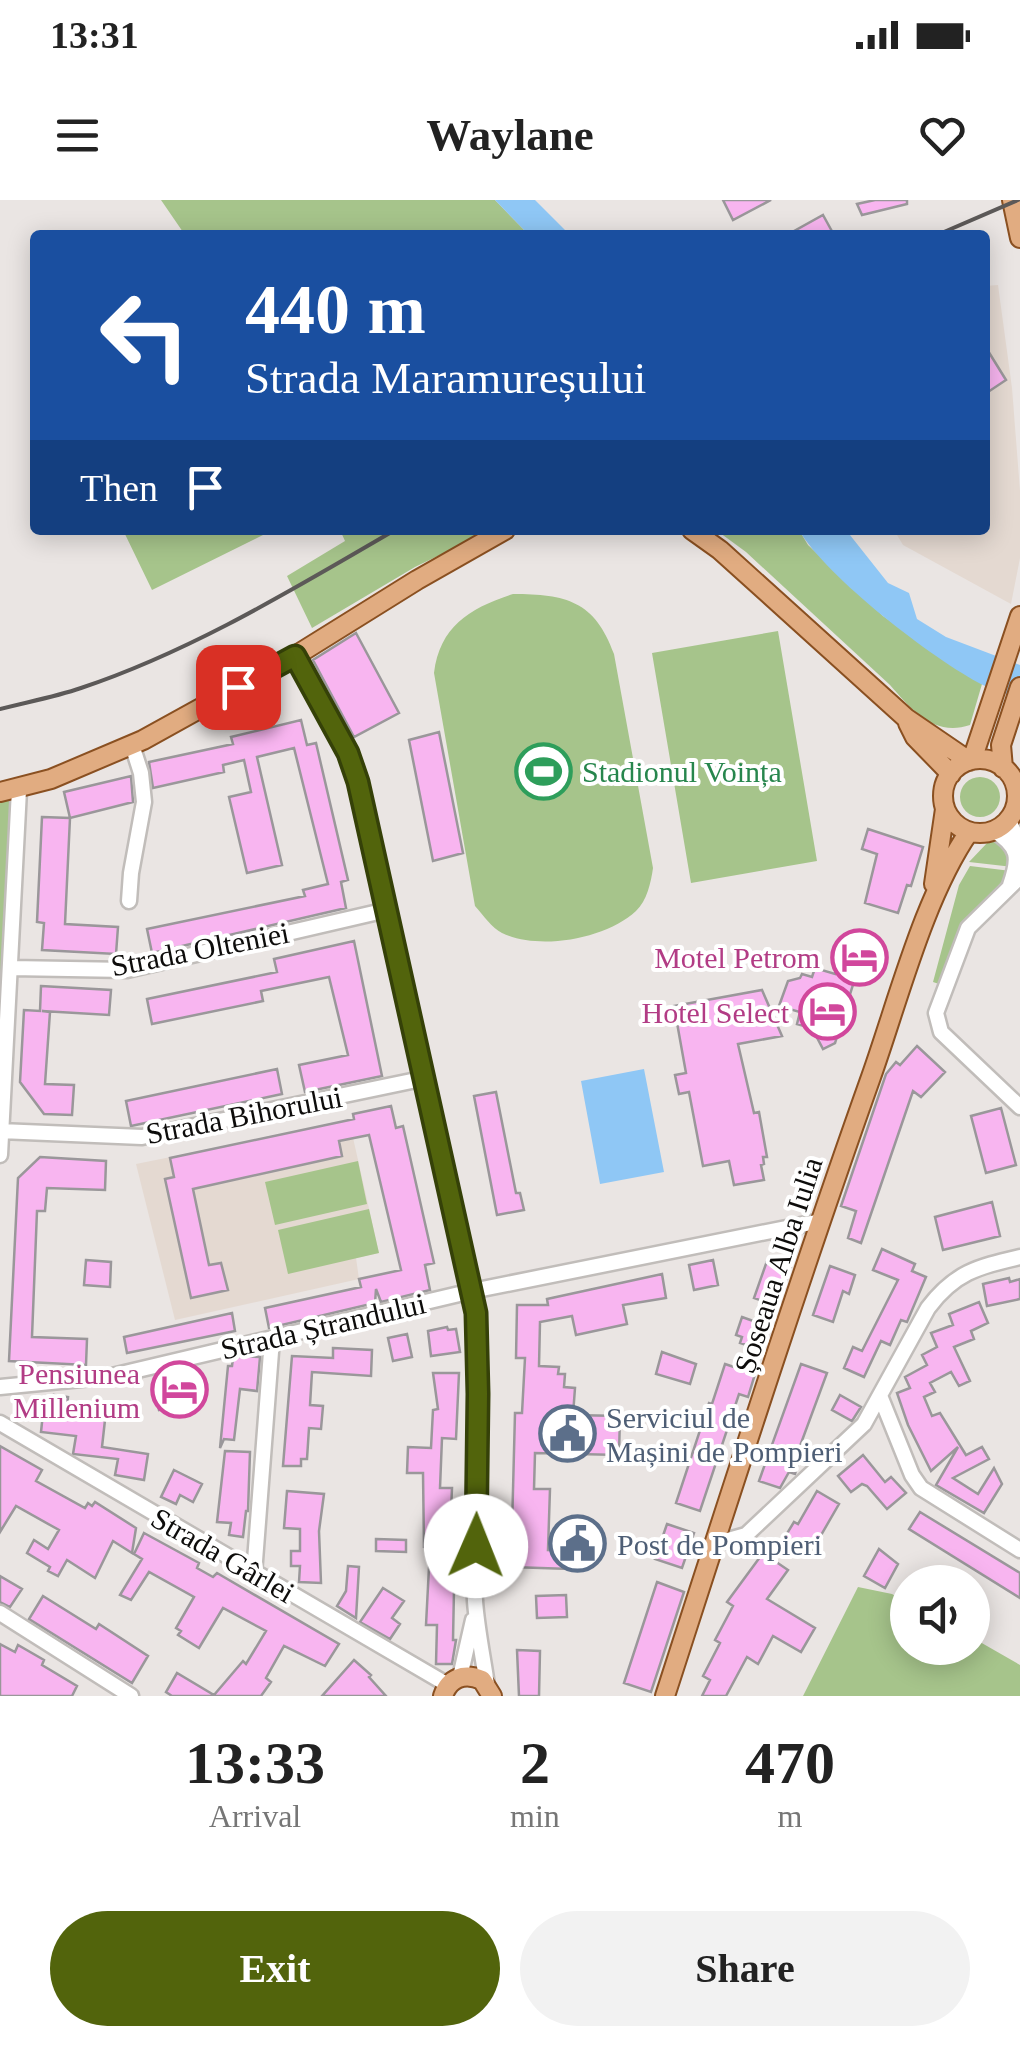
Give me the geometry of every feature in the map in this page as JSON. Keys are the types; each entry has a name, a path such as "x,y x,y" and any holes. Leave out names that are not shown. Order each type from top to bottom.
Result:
{"main road":[{"path":"1012,200 1020,238"},
{"path":"9,791 132,745 295,656 496,535"},
{"path":"699,535 906,718 971,760 1003,768"},
{"path":"1020,618 971,760 950,774 943,794 945,809 954,822 969,832 1009,814 1014,783 1003,768 1000,752 1020,687"},
{"path":"906,718 915,736 950,774"},
{"path":"941,743 959,744 984,728"},
{"name":"Șoseaua Alba Iulia","path":"930,909 945,809"},
{"name":"Șoseaua Alba Iulia","path":"664,1696 930,909 952,856 969,832"},
{"path":"450,1686 475,1677 490,1690"}],"street":[{"path":"295,656 348,753 426,1078 472,1291 478,1333 475,1604 490,1690"},
{"path":"129,901 130,874 144,802 141,773 132,745"},
{"path":"0,1155 10,968 9,791"},
{"path":"1009,814 1020,844"},
{"path":"1008,890 1018,866 1018,852 1010,841 1009,814"},
{"path":"1020,877 968,928 936,1012 941,1032 1020,1107"},
{"name":"Strada Olteniei","path":"10,968 127,970 387,910"},
{"name":"Strada Bihorului","path":"1,1131 142,1137 426,1078"},
{"name":"Strada Ștrandului","path":"0,1387 112,1376 472,1291 822,1221"},
{"path":"714,1544 746,1535 864,1424 940,1291 974,1269 1020,1258"},
{"path":"254,1574 272,1339"},
{"path":"880,1398 921,1488 1020,1550"},
{"name":"Strada Gârlei","path":"0,1423 450,1686"},
{"path":"450,1686 475,1604"},
{"path":"0,1613 132,1696"}],"shaded area":[{"path":"998,285 1020,491 1020,558 1011,604 903,545 897,535 990,535 990,286"},
{"path":"349,1120 379,1253 356,1258 359,1279 175,1320 136,1164 235,1144 236,1148"}],"green space":[{"path":"161,200 495,200 524,230 182,230"},
{"path":"125,535 263,535 152,590"},
{"path":"342,535 481,535 415,567 312,628 287,576 345,541"},
{"path":"723,535 802,535 883,616 982,684 970,725 945,727 915,712 746,552"},
{"name":"Stadionul Voința","path":"513,594 548,596 576,604 598,622 606,636 614,654 653,868 646,897 636,911 608,929 572,939 517,938 498,931 475,906 434,673 443,643 460,621"},
{"path":"778,631 817,861 691,883 652,653"},
{"path":"980,777 994,783 1000,797 994,811 980,817 966,811 960,797 966,783"},
{"path":"10,796 1,968 0,987 0,798"},
{"path":"988,842 1007,843 1013,867 969,862"},
{"path":"970,866 1011,871 970,918 942,985 933,982 959,885"},
{"path":"358,1161 367,1204 275,1225 265,1182"},
{"path":"369,1209 379,1253 288,1274 278,1230"},
{"path":"858,1587 890,1594 890,1665 990,1665 990,1648 1020,1665 1020,1696 803,1696"}],"water":[{"path":"495,200 535,200 565,230 524,230"},
{"path":"803,535 850,535 888,583 909,593 917,619 946,637 1020,665 1020,698 983,685 910,637 856,593"},
{"path":"644,1069 664,1172 600,1184 581,1081"}],"building":[{"path":"723,200 771,200 733,220"},
{"path":"907,200 907,204 862,215 857,204"},
{"path":"823,215 831,230 796,230"},
{"path":"990,354 1006,380 990,391"},
{"path":"356,633 399,713 354,737 313,660"},
{"path":"301,720 307,745 316,743 348,880 341,882 346,908 152,953 147,929 305,896 303,890 328,884 294,748 257,757 282,865 247,873 229,797 251,792 244,760 223,765 224,772 153,788 149,762 233,744 231,737"},
{"path":"439,732 463,853 433,861 409,740"},
{"path":"131,776 133,802 70,818 64,792"},
{"path":"42,817 70,818 65,924 118,927 116,954 42,950 44,923 37,922"},
{"path":"868,829 923,847 898,913 865,903 877,854 862,849"},
{"path":"859,937 876,945 878,963 872,971 856,975 835,1043 823,1049 812,1028 797,1024 800,1012 779,1006 788,981 802,974 812,977 815,968 835,974 842,940"},
{"path":"354,941 382,1076 305,1092 299,1065 348,1055 329,977 261,991 263,1001 152,1024 147,999 277,972 274,959"},
{"path":"41,986 111,990 109,1015 42,1011 50,1012 45,1084 74,1085 72,1115 44,1114 20,1082 24,1010 40,1011"},
{"path":"762,990 782,1036 738,1044 754,1113 759,1112 767,1157 763,1157 761,1165 764,1180 734,1185 729,1161 703,1166 689,1092 679,1094 675,1075 686,1073 674,1006"},
{"path":"917,1046 945,1072 921,1097 913,1091 861,1243 848,1238 856,1211 841,1206 886,1074"},
{"path":"277,1069 282,1094 131,1126 126,1101"},
{"path":"496,1092 516,1193 520,1193 524,1210 497,1215 474,1096"},
{"path":"391,1106 396,1128 403,1126 434,1263 425,1265 430,1290 381,1302 376,1289 375,1303 269,1328 265,1308 361,1287 359,1279 401,1270 369,1135 339,1141 342,1156 193,1189 209,1265 221,1263 228,1290 191,1298 165,1179 174,1177 170,1158 354,1119 353,1114"},
{"path":"1001,1108 1016,1165 986,1173 971,1116"},
{"path":"40,1157 106,1161 105,1190 47,1188 45,1211 37,1211 32,1337 87,1339 86,1365 9,1361 18,1178"},
{"path":"992,1202 1000,1236 943,1250 935,1217"},
{"path":"882,1249 915,1264 912,1271 926,1277 907,1322 901,1320 890,1345 881,1341 864,1377 844,1368 853,1347 862,1351 898,1280 873,1270"},
{"path":"86,1260 111,1262 110,1287 84,1285"},
{"path":"713,1260 718,1285 694,1290 689,1265"},
{"path":"767,1261 790,1268 777,1306 754,1298"},
{"path":"830,1266 855,1275 849,1294 843,1291 833,1322 813,1315"},
{"path":"662,1274 666,1298 623,1305 627,1324 576,1335 572,1316 540,1322 539,1366 559,1367 558,1374 565,1374 564,1387 575,1388 573,1415 620,1416 619,1455 535,1453 534,1489 550,1489 548,1550 570,1551 570,1537 586,1538 586,1559 570,1559 570,1569 511,1567 515,1413 522,1413 525,1358 516,1358 517,1305 548,1305 547,1299"},
{"path":"1009,1278 1010,1282 1020,1279 1020,1299 987,1306 983,1284"},
{"path":"979,1302 988,1323 971,1331 974,1339 954,1347 970,1381 959,1386 951,1372 930,1383 935,1392 924,1397 932,1416 940,1413 966,1455 982,1447 989,1459 953,1478 978,1494 994,1468 1002,1484 984,1513 936,1485 958,1447 931,1471 897,1393 910,1388 905,1377 927,1365 922,1355 937,1347 931,1333 953,1325 949,1314"},
{"path":"232,1313 235,1331 127,1353 124,1337"},
{"path":"742,1317 770,1327 762,1350 740,1343 742,1337 736,1335"},
{"path":"456,1329 460,1352 431,1356 428,1331"},
{"path":"407,1334 412,1357 393,1361 388,1338"},
{"path":"333,1348 372,1350 371,1376 312,1372 310,1405 323,1406 321,1429 309,1428 307,1459 301,1459 301,1466 283,1466 292,1356 333,1358"},
{"path":"662,1352 696,1364 690,1384 656,1374"},
{"path":"260,1357 257,1391 240,1389 234,1440 224,1439 220,1448 228,1366 232,1366 233,1358"},
{"path":"725,1364 755,1374 748,1397 739,1394 700,1511 676,1503"},
{"path":"801,1364 827,1373 800,1446 802,1452 795,1474 789,1472 780,1488 759,1481"},
{"name":"Pensiunea Millenium","path":"180,1371 183,1386 196,1383 200,1401 159,1410 156,1395 161,1394 156,1376"},
{"path":"433,1373 459,1373 456,1439 442,1438 440,1488 452,1488 452,1556 459,1556 452,1664 436,1664 437,1625 426,1625 430,1548 424,1547 423,1473 407,1473 408,1447 431,1448 433,1410 438,1409"},
{"path":"54,1395 68,1397 66,1415 105,1420 102,1447 148,1454 144,1480 115,1475 118,1459 73,1454 76,1436 41,1432 43,1413 52,1414"},
{"path":"840,1395 861,1407 852,1421 832,1410"},
{"path":"0,1446 42,1470 36,1481 85,1508 95,1502 136,1528 132,1553 113,1541 95,1578 67,1560 58,1576 48,1571 50,1567 27,1553 34,1540 48,1549 59,1530 16,1506 0,1532"},
{"path":"225,1451 250,1452 243,1537 229,1535 231,1523 217,1522"},
{"path":"863,1455 885,1482 891,1477 906,1493 887,1509 867,1486 862,1484 851,1492 838,1476"},
{"path":"174,1470 202,1484 193,1502 180,1495 176,1504 161,1497"},
{"path":"287,1491 324,1494 319,1531 321,1583 299,1582 300,1566 291,1566 291,1551 300,1551 300,1529 284,1528"},
{"path":"817,1491 839,1504 809,1556 783,1540 794,1522 798,1524"},
{"path":"920,1512 1020,1573 1020,1598 990,1579 990,1565 967,1565 909,1529"},
{"path":"667,1524 694,1533 682,1568 655,1559"},
{"path":"144,1533 199,1563 197,1568 213,1577 217,1573 339,1644 325,1666 284,1646 266,1678 271,1682 261,1696 172,1696 166,1692 177,1673 214,1695 243,1661 246,1664 266,1631 223,1608 199,1648 178,1635 181,1631 176,1628 194,1597 149,1572 131,1600 120,1595 142,1559 134,1554"},
{"path":"376,1539 406,1540 406,1552 376,1551"},
{"path":"879,1549 898,1564 890,1565 885,1588 864,1576"},
{"path":"763,1553 788,1570 767,1599 815,1628 801,1652 773,1636 758,1664 747,1657 726,1696 702,1696 710,1680 703,1676 720,1643 715,1640 733,1606 727,1602"},
{"path":"348,1566 359,1567 356,1618 337,1606 346,1591"},
{"path":"0,1576 22,1589 10,1607 0,1602"},
{"path":"657,1582 684,1592 651,1692 624,1683"},
{"path":"383,1588 404,1601 392,1618 400,1624 390,1639 360,1622"},
{"path":"566,1595 567,1617 537,1618 536,1596"},
{"path":"43,1596 96,1629 99,1624 148,1656 132,1683 29,1619"},
{"path":"0,1644 15,1652 18,1645 44,1660 42,1665 77,1686 72,1696 0,1696"},
{"path":"517,1650 540,1651 539,1696 519,1696"},
{"path":"354,1660 386,1696 322,1696"}],"railway":[{"path":"949,230 1018,200"},
{"path":"0,709 81,688 163,656 242,617 386,535"}],"place":[{"name":"Stadionul Voința","path":"543,771"},
{"name":"Motel Petrom","path":"859,957"},
{"name":"Hotel Select","path":"828,1012"},
{"name":"Pensiunea Millenium","path":"179,1390"},
{"name":"Serviciul de Mașini de Pompieri","path":"567,1434"},
{"name":"Post de Pompieri","path":"578,1544"}],"route":[{"path":"238,687 295,656 348,753 358,782 476,1313 476,1546"}]}
